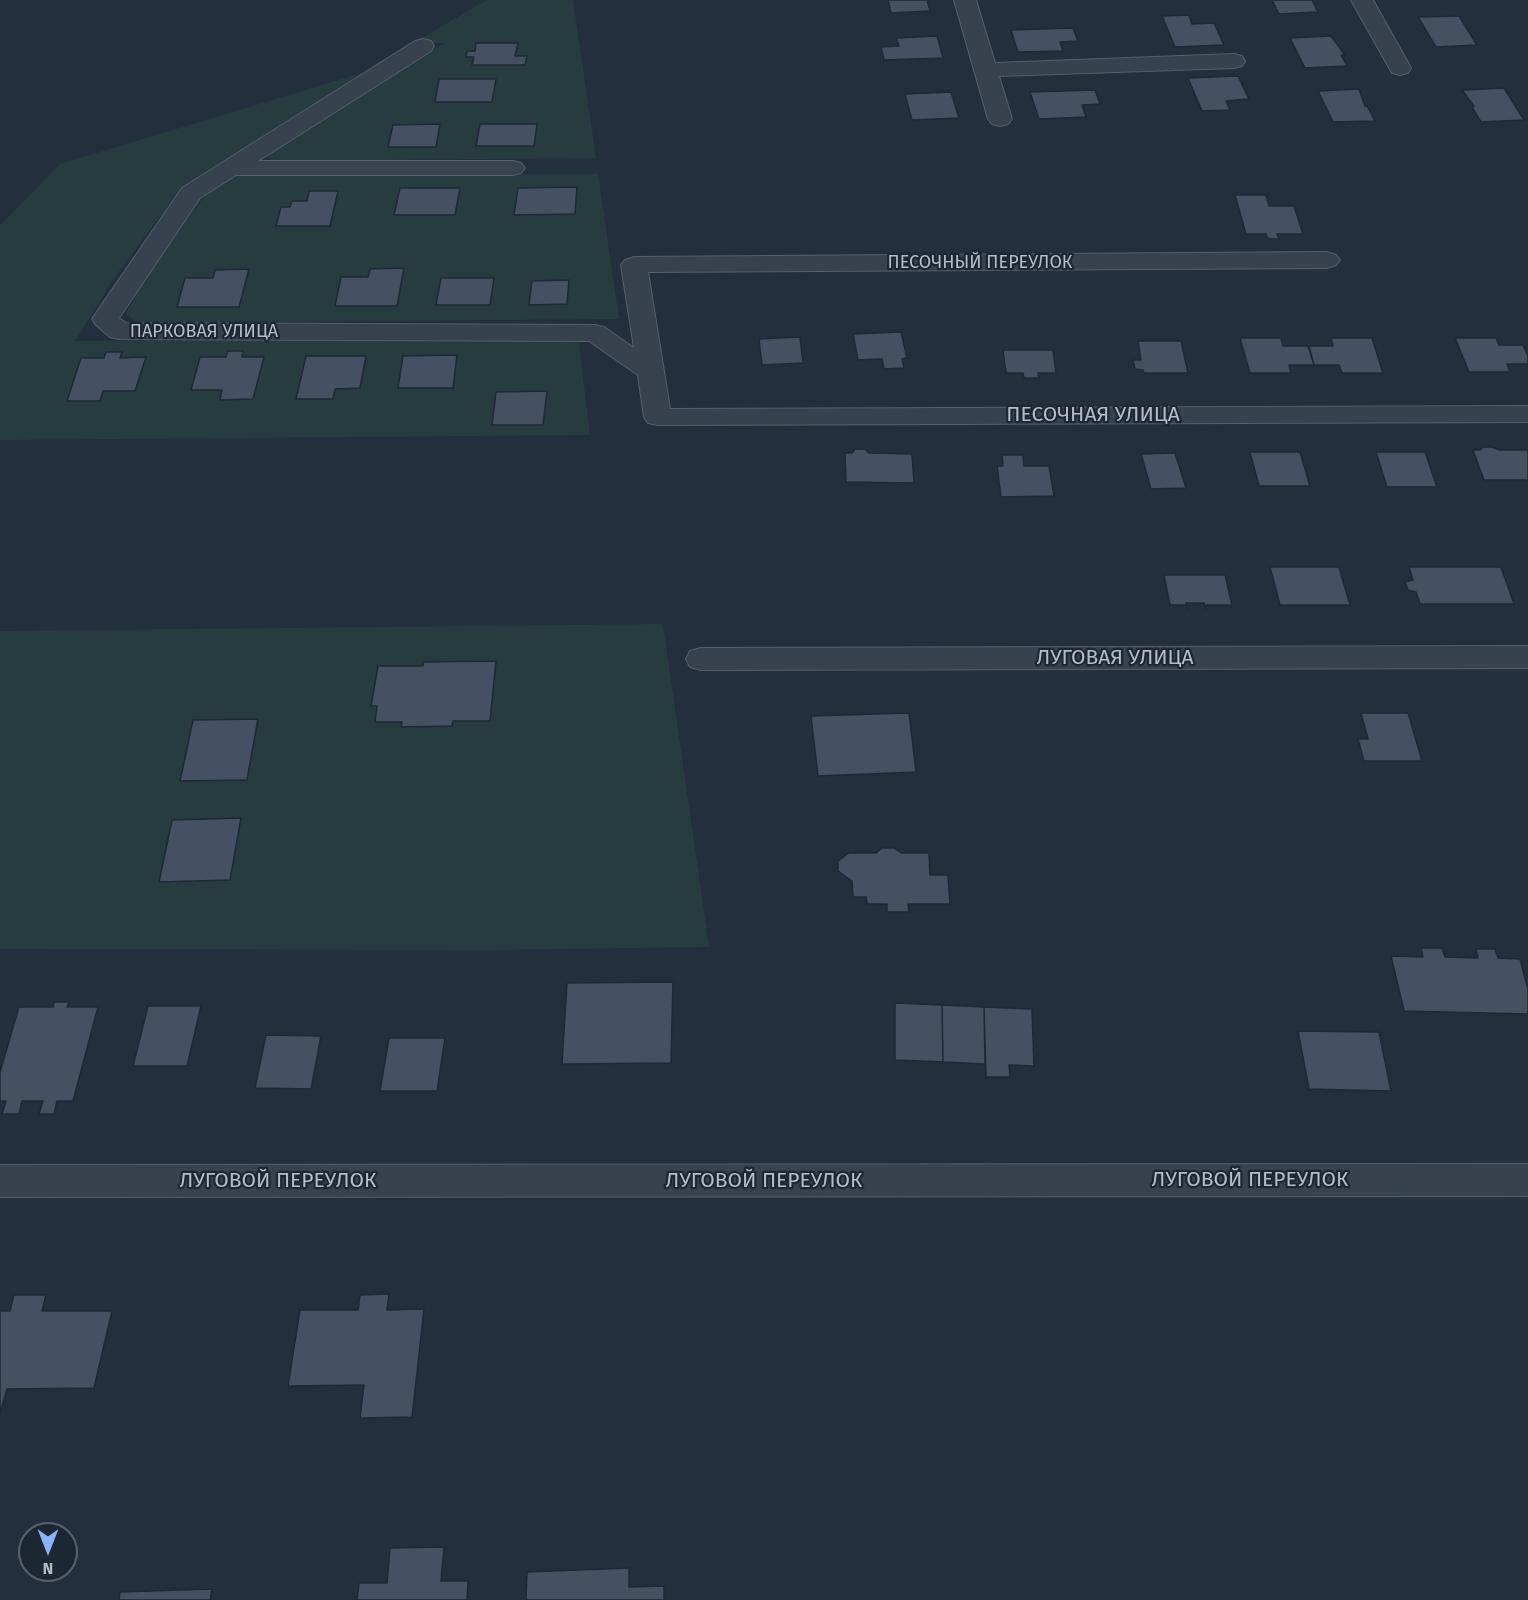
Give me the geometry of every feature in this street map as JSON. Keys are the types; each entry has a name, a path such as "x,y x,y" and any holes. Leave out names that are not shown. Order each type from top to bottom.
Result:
{"street":[{"path":"965,0 1000,119"},
{"path":"1362,0 1400,68"},
{"name":"ПАРКОВАЯ УЛИЦА","path":"423,46 191,193 105,320 119,332 595,333 651,372"},
{"path":"985,70 1234,61"},
{"path":"230,168 513,168"},
{"name":"ПЕСОЧНЫЙ ПЕРЕУЛОК","path":"651,372 634,265 1327,260"},
{"name":"ПЕСОЧНАЯ УЛИЦА","path":"651,372 658,417 1528,414"},
{"name":"ЛУГОВАЯ УЛИЦА","path":"701,658 1528,657"},
{"name":"ЛУГОВОЙ ПЕРЕУЛОК","path":"0,1181 1528,1180"}],"green space":[{"path":"487,0 573,0 596,158 271,161 267,155 445,43 413,43"},
{"path":"362,73 180,189 115,277 75,341 567,338 579,344 590,435 0,440 0,225 60,164"},
{"path":"598,174 619,319 137,323 126,313 145,279 205,195 234,176"},
{"path":"663,624 709,947 490,950 0,949 0,631"}],"building":[{"path":"888,0 927,0 930,11 891,13"},
{"path":"1272,0 1312,0 1318,12 1279,14"},
{"path":"1189,15 1192,24 1214,23 1224,45 1175,47 1162,16"},
{"path":"1459,16 1477,45 1436,47 1418,17"},
{"path":"1073,28 1078,41 1060,42 1063,51 1018,52 1011,30"},
{"path":"937,36 943,58 884,60 881,47 899,46 896,38"},
{"path":"1331,36 1345,55 1341,55 1347,66 1305,68 1290,38"},
{"path":"476,43 518,43 515,56 527,56 525,65 472,65 474,57 466,57 467,51 475,51"},
{"path":"1238,76 1249,99 1226,101 1230,110 1202,111 1188,78"},
{"path":"439,79 496,79 492,102 435,102"},
{"path":"1504,88 1524,120 1481,122 1472,107 1474,106 1462,90"},
{"path":"1359,89 1365,106 1375,121 1333,122 1318,91"},
{"path":"1095,90 1100,104 1082,105 1086,117 1039,119 1030,92"},
{"path":"951,92 959,118 912,120 905,94"},
{"path":"440,124 436,147 388,147 393,125"},
{"path":"480,124 537,124 534,146 476,146"},
{"path":"577,187 575,214 514,215 518,188"},
{"path":"400,188 460,188 455,215 394,215"},
{"path":"309,191 338,191 330,226 276,226 281,207 290,207 292,201 307,201"},
{"path":"1235,195 1266,195 1269,206 1294,206 1303,234 1277,234 1279,239 1268,239 1266,234 1246,234"},
{"path":"404,268 397,306 335,306 341,277 368,277 370,269"},
{"path":"249,269 239,307 177,307 185,278 213,278 215,270"},
{"path":"441,278 494,278 490,305 436,305"},
{"path":"569,280 567,304 529,305 532,281"},
{"path":"901,332 907,358 902,359 904,368 884,369 882,359 858,360 853,334"},
{"path":"800,337 803,363 762,365 759,339"},
{"path":"1240,338 1281,338 1283,346 1308,346 1314,365 1289,365 1291,373 1250,373"},
{"path":"1331,338 1372,338 1383,373 1342,373 1339,365 1314,365 1309,346 1333,346"},
{"path":"1455,338 1496,338 1499,345 1523,345 1528,356 1528,364 1507,364 1510,372 1469,372"},
{"path":"1138,341 1181,341 1188,373 1144,373 1143,370 1135,369 1133,360 1141,360"},
{"path":"1003,350 1053,350 1056,373 1038,373 1039,378 1024,378 1023,373 1006,373"},
{"path":"228,351 243,351 242,357 264,357 253,399 220,400 222,390 191,390 200,357 226,357"},
{"path":"106,352 122,352 120,358 146,357 135,391 103,391 100,401 67,401 81,358 104,358"},
{"path":"457,355 453,388 398,388 403,356"},
{"path":"306,356 366,356 360,388 335,389 333,399 296,399"},
{"path":"547,391 543,425 492,425 496,392"},
{"path":"1483,447 1499,450 1528,450 1528,480 1484,480 1473,450 1480,450"},
{"path":"855,449 865,449 869,453 912,454 914,483 846,482 845,453 852,453"},
{"path":"1250,452 1300,452 1310,486 1259,486"},
{"path":"1376,452 1425,452 1437,487 1387,487"},
{"path":"1175,453 1186,488 1151,489 1141,454"},
{"path":"1002,455 1023,455 1024,466 1049,466 1054,496 1001,497 997,466 1003,466"},
{"path":"1270,567 1339,567 1350,605 1280,605"},
{"path":"1409,567 1501,567 1514,604 1420,604 1416,592 1408,590 1405,582 1413,580"},
{"path":"1164,575 1225,575 1232,605 1206,605 1206,609 1204,603 1186,603 1188,609 1185,605 1170,605"},
{"path":"496,661 490,721 453,721 452,726 401,727 402,722 375,722 377,706 371,706 378,666 423,666 423,662"},
{"path":"909,713 916,772 818,776 811,716"},
{"path":"1361,713 1408,713 1422,761 1364,761 1358,739 1368,739"},
{"path":"258,719 247,780 180,781 193,720"},
{"path":"241,818 230,880 159,882 172,820"},
{"path":"882,848 894,848 901,853 929,853 930,875 948,875 950,904 908,904 909,912 887,912 887,904 867,904 866,897 853,897 852,881 838,871 838,861 849,853 876,853"},
{"path":"1421,948 1442,948 1445,957 1478,958 1476,949 1495,949 1498,958 1520,959 1528,989 1528,1014 1404,1011 1391,956 1423,957"},
{"path":"673,982 671,1063 562,1064 567,983"},
{"path":"54,1002 69,1002 67,1007 98,1007 73,1101 57,1101 54,1114 39,1114 43,1101 22,1101 19,1114 2,1114 6,1101 0,1101 0,1072 19,1007 53,1007"},
{"path":"895,1003 942,1005 943,1062 895,1060"},
{"path":"942,1005 984,1007 985,1064 943,1062"},
{"path":"148,1006 201,1006 187,1066 133,1066"},
{"path":"984,1007 1032,1009 1034,1066 1009,1065 1010,1077 986,1077"},
{"path":"1298,1031 1379,1032 1391,1091 1309,1089"},
{"path":"266,1035 321,1036 311,1089 255,1088"},
{"path":"389,1038 445,1038 437,1091 380,1091"},
{"path":"389,1294 387,1310 424,1309 412,1417 360,1418 364,1385 288,1386 300,1310 358,1310 360,1295"},
{"path":"14,1295 46,1295 42,1311 112,1311 94,1388 7,1389 0,1414 0,1311 10,1311"},
{"path":"444,1547 441,1581 468,1581 467,1600 357,1600 359,1583 387,1583 390,1548"},
{"path":"629,1568 629,1587 664,1586 664,1600 526,1600 527,1572"},
{"path":"212,1589 210,1600 119,1600 120,1592"}]}
